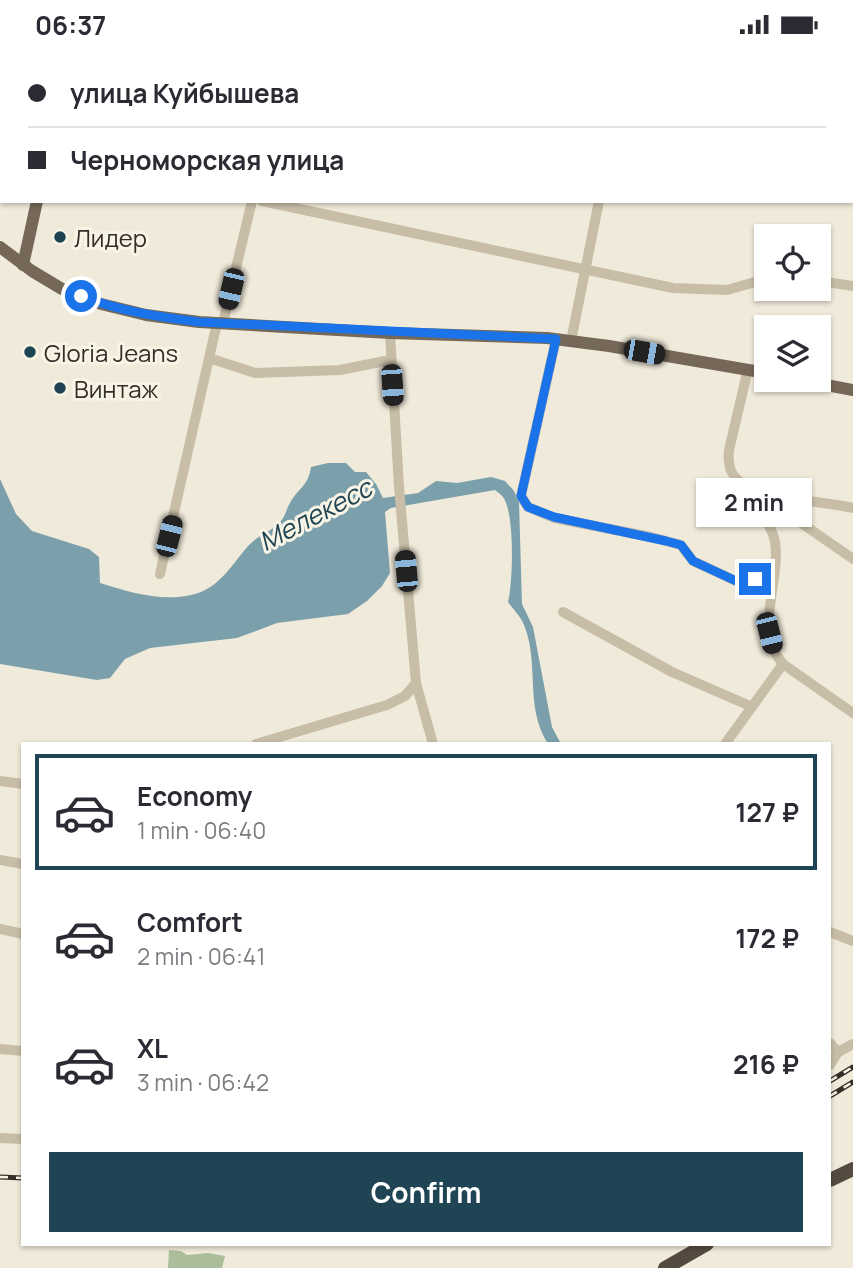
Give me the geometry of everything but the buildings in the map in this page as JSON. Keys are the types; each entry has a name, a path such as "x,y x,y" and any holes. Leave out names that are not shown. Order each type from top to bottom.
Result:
{"highway":[{"path":"831,1179 853,1169"},
{"path":"665,1268 704,1246"}],"main road":[{"path":"23,265 37,203"},
{"path":"0,247 62,289 101,304 146,315 220,323 390,333 556,339 754,370"},
{"path":"831,386 853,390"}],"street":[{"path":"160,574 209,358 251,203"},
{"path":"271,203 673,288 727,290 754,282"},
{"path":"570,341 599,203"},
{"path":"831,283 853,286"},
{"path":"390,333 401,518 416,683 432,742"},
{"path":"556,339 525,470 521,496 528,507 554,517 681,545 693,561 736,581 774,578"},
{"path":"209,358 255,373 340,370 390,360"},
{"path":"748,369 728,463 734,477 765,519 775,540 769,633 774,653 783,664 853,713"},
{"path":"734,477 853,559"},
{"path":"758,493 828,502 853,509"},
{"path":"563,612 672,672 750,706"},
{"path":"728,742 750,706 783,664"},
{"path":"269,742 289,739 387,705 405,696 416,683"},
{"path":"0,781 21,784"},
{"path":"0,860 21,864"},
{"path":"0,929 21,934"},
{"path":"831,932 853,941"},
{"path":"831,1063 838,1052 853,1044"},
{"path":"831,1045 838,1052"},
{"path":"0,1049 21,1051"},
{"path":"0,1138 21,1139"}],"green space":[{"path":"169,1250 181,1251 187,1255 208,1253 225,1256 222,1268 168,1268"}],"water":[{"name":"Мелекесс","path":"346,463 355,472 366,472 383,498 418,493 436,481 457,483 491,477 505,481 519,502 522,604 533,627 552,727 560,742 547,742 536,715 529,640 523,622 508,602 512,564 510,517 503,497 495,490 391,508 385,512 390,573 367,601 348,614 277,623 237,638 150,648 125,659 110,678 97,680 0,664 0,479 16,514 32,531 89,549 99,557 100,583 135,593 171,597 204,591 219,580 250,544 282,520 293,498 308,479 311,467"}],"railway":[{"path":"831,1080 853,1067"},
{"path":"831,1095 853,1082"},
{"path":"0,1177 21,1178"}],"place":[{"name":"Лидер","path":"60,237"},
{"name":"Gloria Jeans","path":"30,352"},
{"name":"Винтаж","path":"60,388"}],"route":[{"path":"81,296 146,315 199,322 556,339 525,470 521,496 528,507 554,517 681,545 693,561 736,581 755,579"}]}
